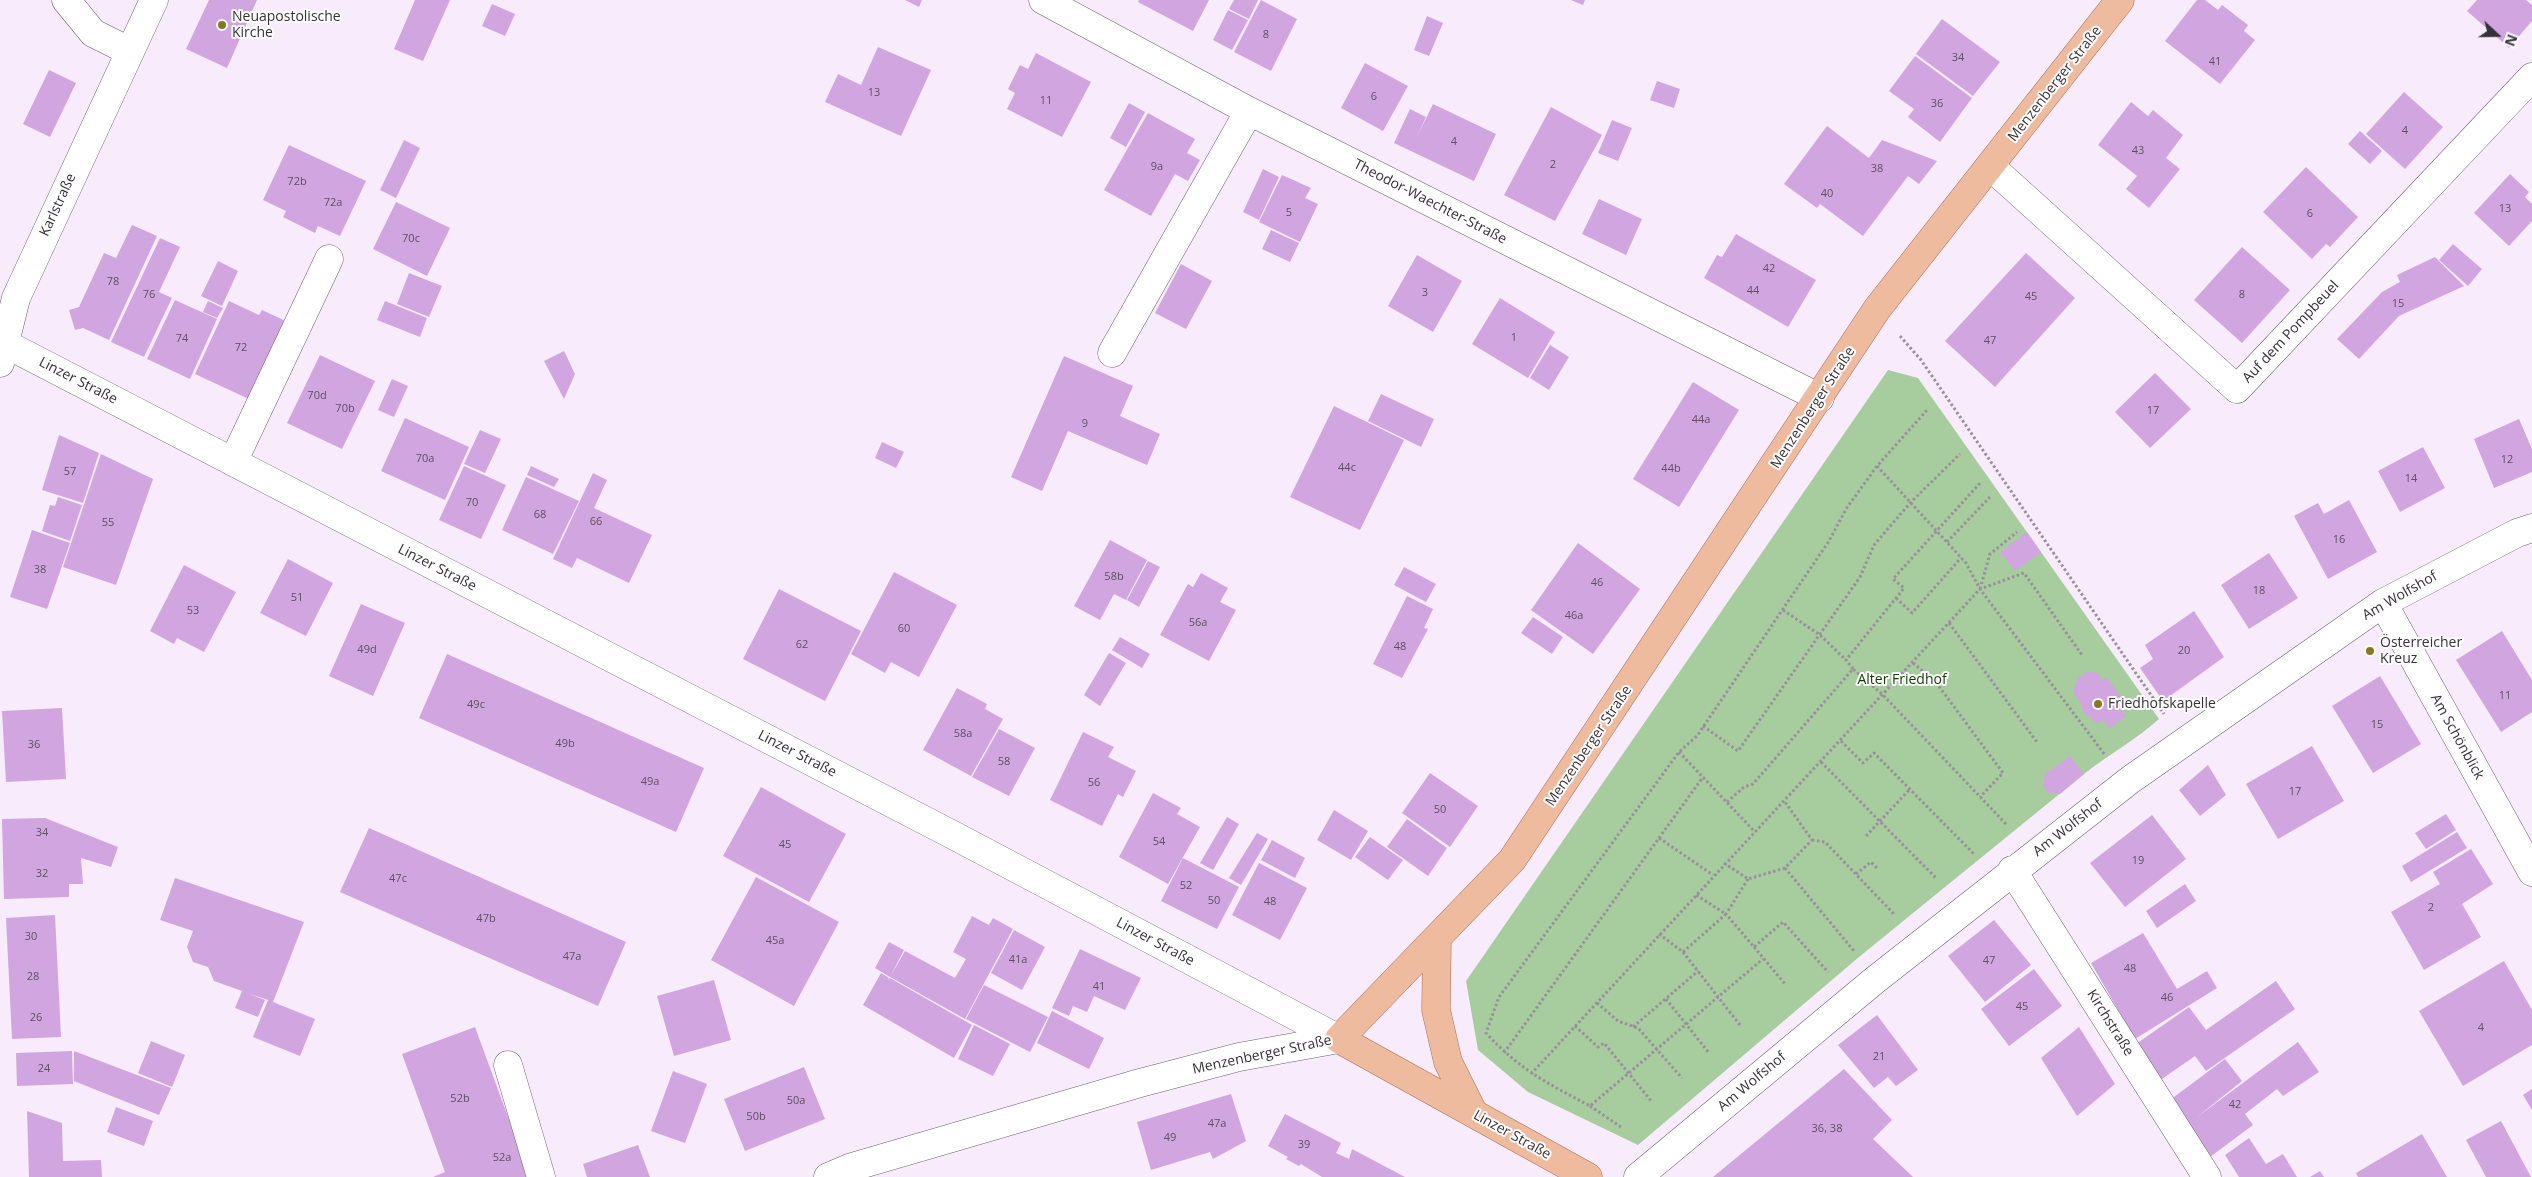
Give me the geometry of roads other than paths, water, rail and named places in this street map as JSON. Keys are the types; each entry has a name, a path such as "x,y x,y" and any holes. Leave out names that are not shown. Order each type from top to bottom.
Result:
{"main road":[{"name":"Menzenberger Straße","path":"1339,1039 1512,860 1820,398 1877,309 2120,0"},
{"path":"1437,938 1436,1010 1448,1062 1474,1114"},
{"name":"Linzer Straße","path":"1339,1039 1588,1177"}],"street":[{"path":"66,0 93,33 129,51"},
{"name":"Karlstraße","path":"2,349 16,298 154,0"},
{"name":"Theodor-Waechter-Straße","path":"1042,0 1249,110 1820,398"},
{"name":"Auf dem Pompbeuel","path":"1990,166 2237,389 2532,77"},
{"path":"1112,353 1249,110"},
{"path":"233,462 329,259"},
{"name":"Linzer Straße","path":"2,349 233,462 953,835 1339,1039"},
{"name":"Am Wolfshof","path":"1638,1177 1875,980 2012,870 2183,741 2382,603 2517,533 2532,528"},
{"name":"Am Schönblick","path":"2382,603 2532,872"},
{"name":"Kirchstraße","path":"2012,870 2207,1177"},
{"name":"Menzenberger Straße","path":"828,1177 858,1166 1140,1083 1239,1056 1339,1039"},
{"path":"508,1065 541,1177"}],"place":[{"name":"Neuapostolische Kirche","path":"222,25"},
{"name":"Österreicher Kreuz","path":"2370,651"},
{"name":"Friedhofskapelle","path":"2098,704"}],"park label":[{"name":"Alter Friedhof","path":"1902,680"}]}
